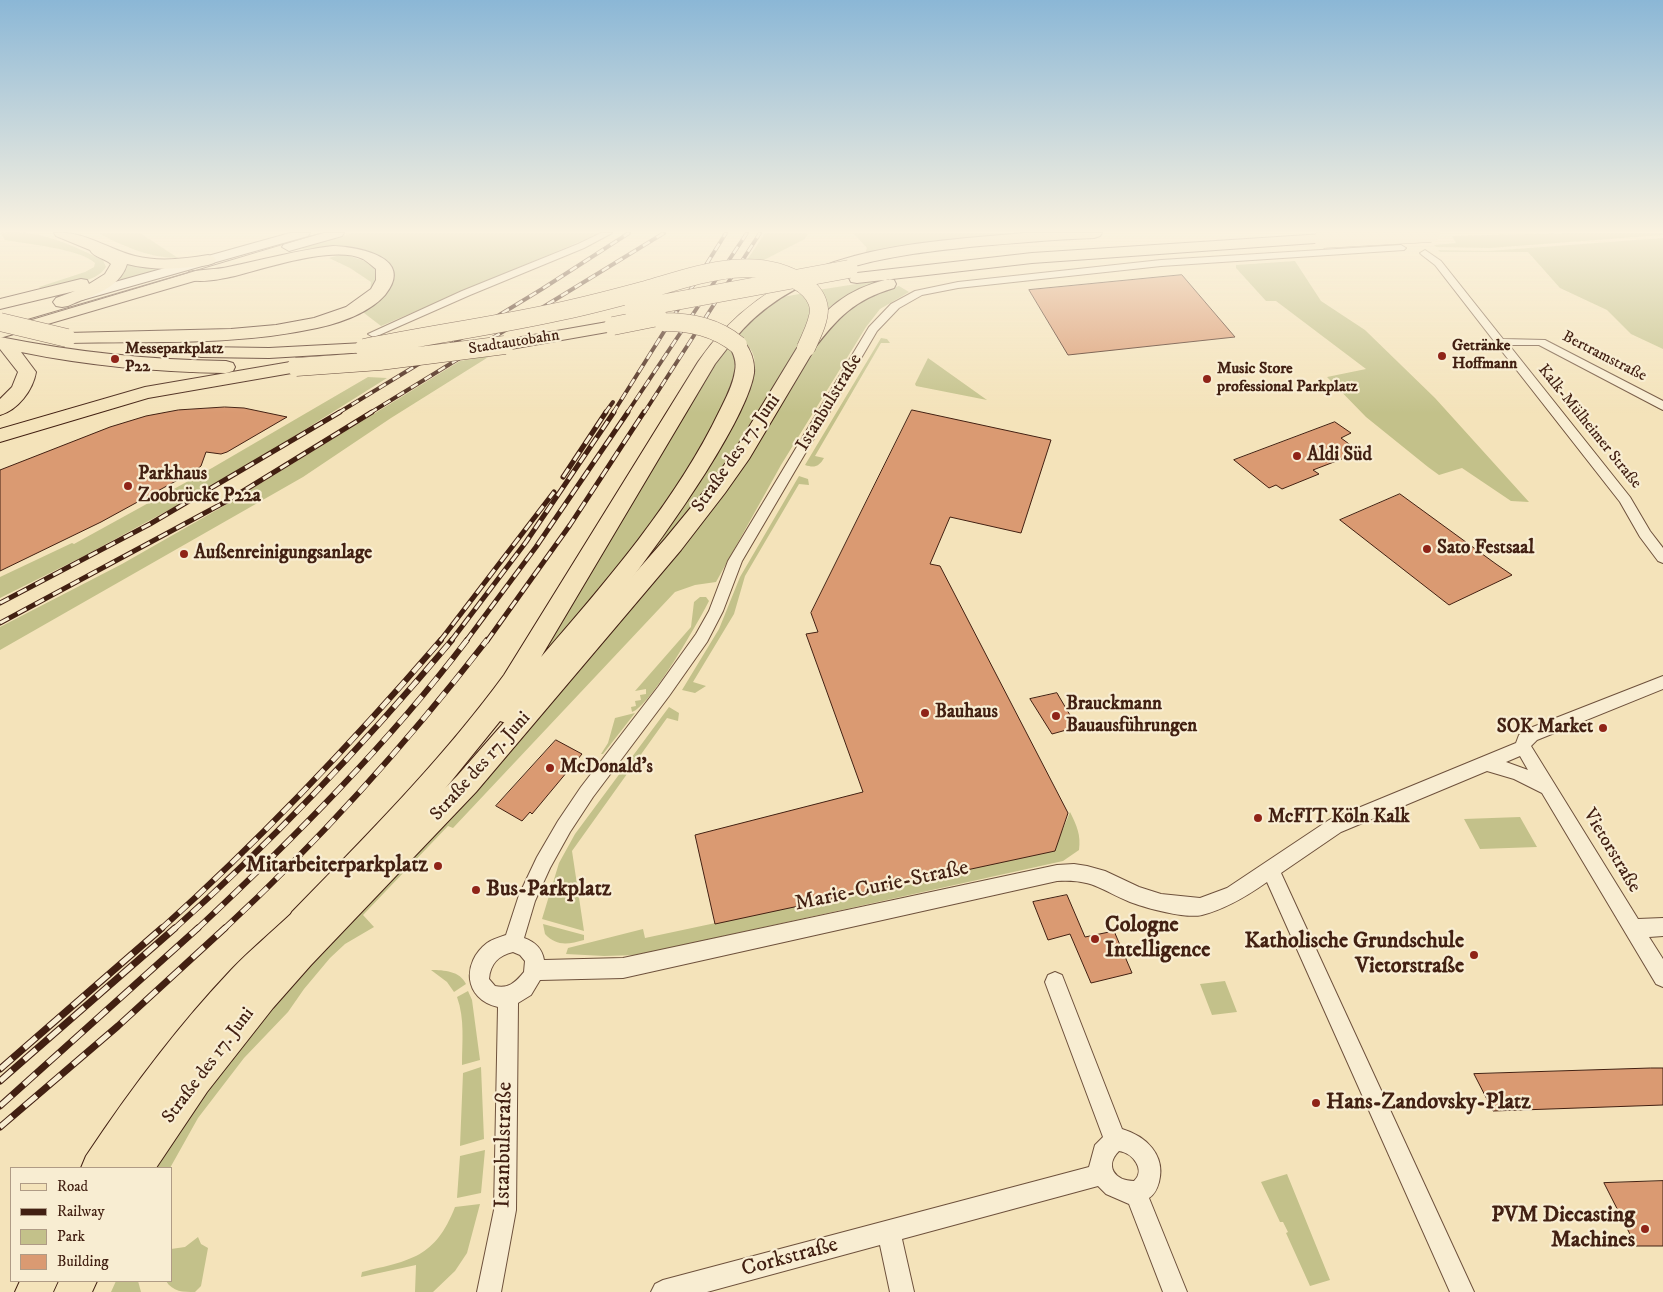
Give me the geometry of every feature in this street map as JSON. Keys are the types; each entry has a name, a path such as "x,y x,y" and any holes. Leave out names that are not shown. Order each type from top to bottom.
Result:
{"highway":[{"path":"0,304 41,293"},
{"path":"62,302 81,293"},
{"path":"67,338 219,335 282,329 326,321 355,309 377,293"},
{"path":"368,341 448,334 571,309 630,293"},
{"name":"Stadtautobahn","path":"0,322 67,338 125,346 193,352 269,353 368,341 504,332 712,293"},
{"name":"Stadtautobahn","path":"2,339 42,351 131,362 221,367 296,367 436,355 505,345 613,326 773,293"},
{"path":"303,923 417,802 487,720 513,682 702,370 727,336 749,312 775,293"},
{"path":"806,348 819,313 818,303 812,293"},
{"path":"806,348 837,308 854,296 861,293"},
{"path":"303,923 390,843 504,719 614,586 655,532 704,460 725,421 742,380 745,367 744,355 734,341 718,330 690,323 675,322 613,326"},
{"path":"0,409 18,391 26,380 27,372 2,339"},
{"path":"0,436 145,393 296,367"}],"main road":[{"path":"0,318 92,293"},
{"path":"2,339 142,293"},
{"name":"Straße des 17. Juni","path":"137,1167 210,1059 263,995 422,832 520,726 716,490 768,415 806,348"},
{"name":"Straße des 17. Juni","path":"99,1167 128,1121 183,1049 243,981 303,923"}],"street":[{"path":"368,341 465,293"},
{"name":"Istanbulstraße","path":"513,943 518,921 536,874 556,838 602,771 689,656 719,604 735,561 873,330 895,306 919,293"},
{"name":"Kalk-Mülheimer Straße","path":"1461,293 1625,500 1645,534 1663,558"},
{"name":"Bertramstraße","path":"1498,342 1541,342 1663,406"},
{"name":"Marie-Curie-Straße","path":"535,970 623,968 1057,873 1074,872 1100,877 1135,895 1161,903 1200,907 1233,895 1335,826 1523,747 1525,740 1531,735 1663,682"},
{"name":"Vietorstraße","path":"1523,747 1663,977"},
{"path":"1486,764 1518,773 1548,788"},
{"path":"1270,869 1462,1292"},
{"path":"1633,928 1663,927"},
{"path":"513,943 523,945 531,951 535,960 535,970 528,984 508,996 490,995 480,981 480,972 488,955 504,945 513,943"},
{"path":"1055,982 1116,1140"},
{"name":"Istanbulstraße","path":"489,1292 505,1210 508,996"},
{"path":"1116,1140 1133,1143 1146,1157 1150,1167 1147,1184 1136,1194 1126,1194 1117,1190 1103,1174 1100,1159 1105,1147 1116,1140"},
{"name":"Corkstraße","path":"663,1292 1103,1174"},
{"path":"1136,1194 1175,1292"},
{"path":"889,1231 902,1292"}],"green space":[{"path":"458,293 381,326 351,303 370,294"},
{"path":"805,293 811,305 812,314 807,334 798,353 735,451 714,480 623,595 465,777 399,847 256,991 187,1076 127,1167 119,1167 181,1075 234,1008 291,946 457,777 590,625 659,536 720,446 752,377 754,370 753,353 743,340 734,333 771,299"},
{"path":"820,293 851,293 828,308"},
{"path":"878,293 907,293 880,309 866,327 781,465 716,582 695,585 675,592 453,828 448,826 363,915 374,927 345,944 330,958 288,1012 244,1058 198,1118 171,1167 151,1167 176,1126 222,1063 761,439 822,336 844,310"},
{"path":"1259,293 1316,293 1321,301 1365,330 1435,398 1529,502 1511,501 1462,468 1439,475 1428,467 1366,417 1327,377 1366,369 1276,301 1266,301"},
{"path":"1571,293 1663,293 1663,349 1631,334 1607,310"},
{"path":"881,338 887,339 890,343 881,343 815,456 824,458 816,466 805,465"},
{"path":"726,343 732,348 737,366 731,389 719,420 649,531 525,684"},
{"path":"490,356 391,418 303,477 0,650 0,627 122,564 222,507 460,361"},
{"path":"928,358 987,400 916,386 915,384"},
{"path":"368,377 387,378 226,479 84,556 0,598 0,577 72,543 74,544 212,468"},
{"path":"799,476 808,479 809,485 799,484 745,576 734,614 693,682 706,686 695,693 682,690 719,629 740,577"},
{"path":"700,597 706,597 709,601 685,644 662,680 640,707 632,712 631,707 636,706 635,701 641,700 640,695 646,694 646,689 635,691 691,627 694,602"},
{"path":"669,707 679,713 678,721 667,718 572,851 584,931 542,919 559,863 575,834"},
{"path":"635,713 603,754 601,754 608,743 615,718"},
{"path":"1070,812 1078,831 1079,850 1063,861 638,955 566,954 568,948 643,929 645,938 1054,851"},
{"path":"1520,817 1537,847 1480,849 1464,819"},
{"path":"543,924 584,935 584,940 559,943 545,934"},
{"path":"431,970 456,974 466,984 454,992 447,982"},
{"path":"1225,981 1237,1012 1212,1015 1200,984"},
{"path":"468,991 472,1000 480,1060 462,1065 462,1022 457,997"},
{"path":"481,1067 484,1139 460,1146 463,1073"},
{"path":"485,1150 481,1193 457,1198 460,1156"},
{"path":"1287,1174 1330,1280 1310,1286 1286,1233 1288,1232 1283,1222 1280,1222 1261,1182"},
{"path":"480,1204 467,1253 455,1271 433,1292 415,1292 416,1265 361,1277 362,1272 408,1260 419,1254 430,1247 439,1237 455,1207"},
{"path":"198,1237 201,1244 208,1248 201,1286 195,1292 175,1289 167,1282 172,1282 172,1249 185,1247"},
{"path":"116,1282 138,1282 141,1292 111,1292"}],"building":[{"path":"1031,293 1198,293 1235,337 1068,355"},
{"name":"Parkhaus Zoobrücke P22a","path":"225,407 244,408 287,417 227,452 221,454 206,452 201,466 196,470 101,522 0,571 0,470 110,427 146,416 178,410"},
{"name":"Bauhaus","path":"912,410 1051,440 1021,533 950,517 930,564 940,566 1068,813 1055,851 715,924 695,835 863,792 806,634 818,632 811,613"},
{"name":"Aldi Süd","path":"1335,422 1351,433 1341,438 1360,452 1313,470 1319,474 1282,489 1276,485 1269,488 1234,460"},
{"name":"Sato Festsaal","path":"1400,494 1512,575 1449,605 1340,520"},
{"name":"Brauckmann Bauausführungen","path":"1057,693 1077,727 1052,734 1030,699"},
{"name":"McDonald's","path":"556,740 582,754 532,814 530,812 522,821 496,806"},
{"name":"Cologne Intelligence","path":"1067,895 1085,937 1114,931 1132,973 1091,983 1070,934 1048,940 1033,902"},
{"path":"1663,1068 1663,1105 1493,1111 1474,1074"},
{"name":"PVM Diecasting Machines","path":"1663,1181 1663,1246 1636,1246 1604,1183"}],"tram line":[{"path":"0,329 119,293"}],"railway":[{"path":"338,413 535,293"},
{"path":"370,413 566,293"},
{"path":"613,413 688,293"},
{"path":"627,413 707,293"},
{"path":"644,413 721,293"},
{"path":"605,413 613,402"},
{"path":"0,603 150,524 340,412"},
{"path":"0,623 227,501 372,412"},
{"path":"563,477 606,412"},
{"path":"451,641 526,542 614,412"},
{"path":"466,641 536,547 628,412"},
{"path":"487,641 570,525 644,412"},
{"path":"440,641 554,492"},
{"path":"161,929 235,860 306,789 441,640"},
{"path":"174,929 248,861 353,753 452,640"},
{"path":"197,929 304,826 372,754 405,717 467,640"},
{"path":"224,929 294,861 362,790 426,716 487,640"},
{"path":"0,1069 162,928"},
{"path":"0,1081 175,928"},
{"path":"0,1106 198,928"},
{"path":"0,1127 118,1026 225,928"}],"place":[{"name":"Getränke Hoffmann","path":"1442,356"},
{"name":"Messeparkplatz P22","path":"115,359"},
{"name":"Music Store professional Parkplatz","path":"1207,379"},
{"name":"Aldi Süd","path":"1297,456"},
{"name":"Parkhaus Zoobrücke P22a","path":"128,486"},
{"name":"Sato Festsaal","path":"1427,549"},
{"name":"Außenreinigungsanlage","path":"184,554"},
{"name":"Bauhaus","path":"925,713"},
{"name":"Brauckmann Bauausführungen","path":"1056,716"},
{"name":"SOK Market","path":"1603,728"},
{"name":"McDonald's","path":"550,768"},
{"name":"McFIT Köln Kalk","path":"1258,818"},
{"name":"Mitarbeiterparkplatz","path":"438,866"},
{"name":"Bus-Parkplatz","path":"476,890"},
{"name":"Cologne Intelligence","path":"1095,939"},
{"name":"Katholische Grundschule Vietorstraße","path":"1474,955"},
{"name":"Hans-Zandovsky-Platz","path":"1316,1103"},
{"name":"PVM Diecasting Machines","path":"1645,1229"}]}
